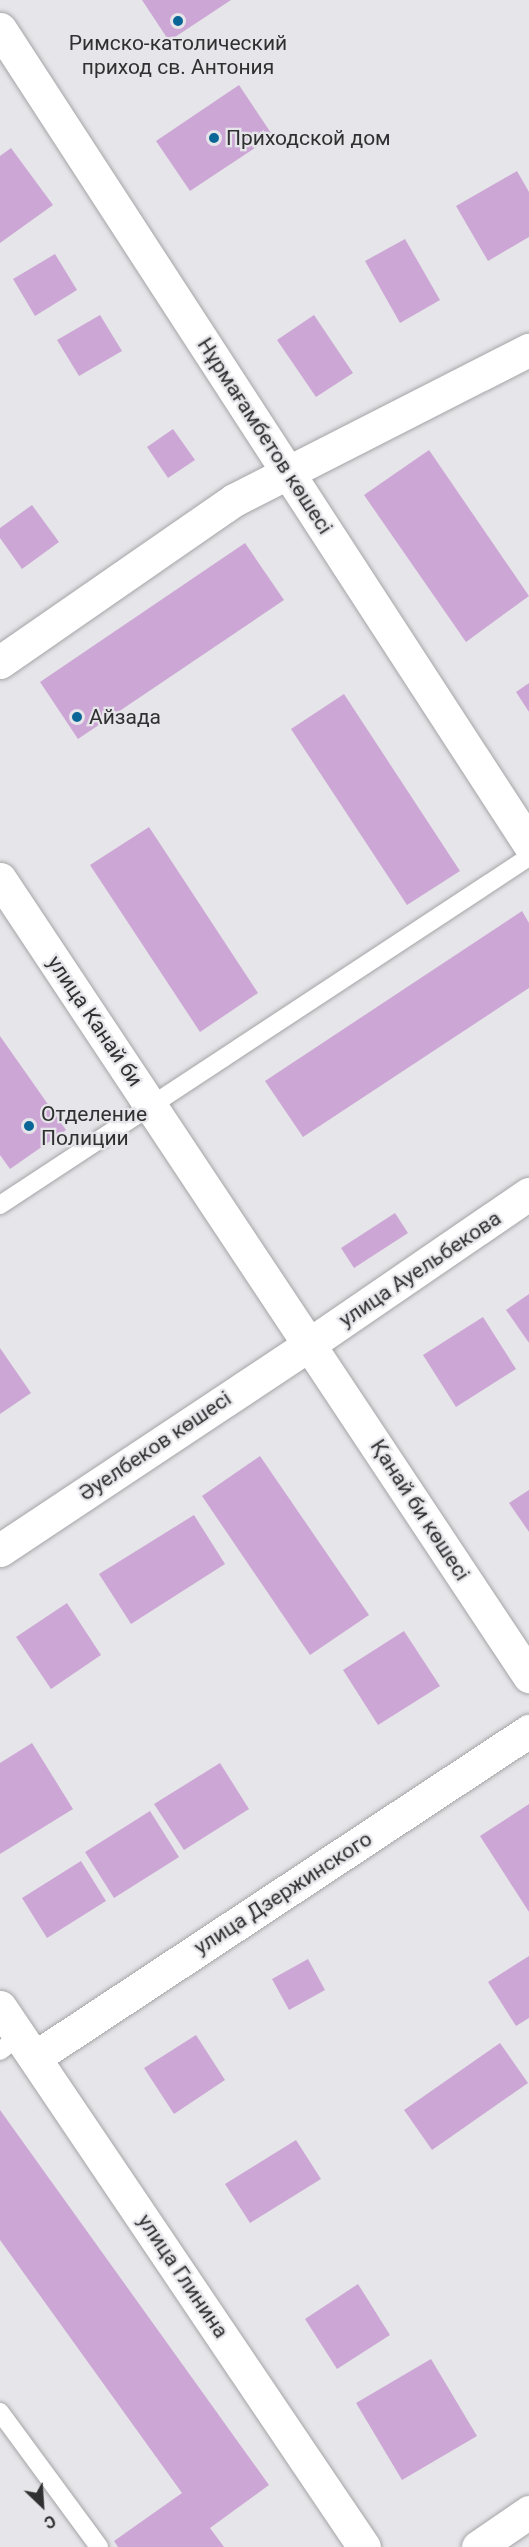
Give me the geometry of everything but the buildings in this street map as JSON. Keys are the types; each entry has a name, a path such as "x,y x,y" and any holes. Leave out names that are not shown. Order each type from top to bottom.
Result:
{"street":[{"name":"Нұрмағамбетов көшесі","path":"0,28 529,844"},
{"path":"0,662 234,500 529,350"},
{"name":"улица Канай би","path":"0,879 311,1343"},
{"name":"улица Ауельбекова","path":"311,1343 529,1194"},
{"name":"Әуелбеков көшесі","path":"0,1550 311,1343"},
{"name":"Қанай би көшесі","path":"311,1343 529,1676"},
{"name":"улица Дзержинского","path":"19,2048 529,1731"},
{"name":"улица Глинина","path":"0,2007 19,2048 364,2547"},
{"path":"478,2547 529,2512"}],"lane":[{"path":"0,1205 529,857"},
{"path":"0,2412 99,2547"}],"place":[{"name":"Римско-католический приход св. Антония","path":"178,21"},
{"name":"Приходской дом","path":"214,138"},
{"name":"Айзада","path":"77,717"},
{"name":"Отделение Полиции","path":"29,1126"}]}
